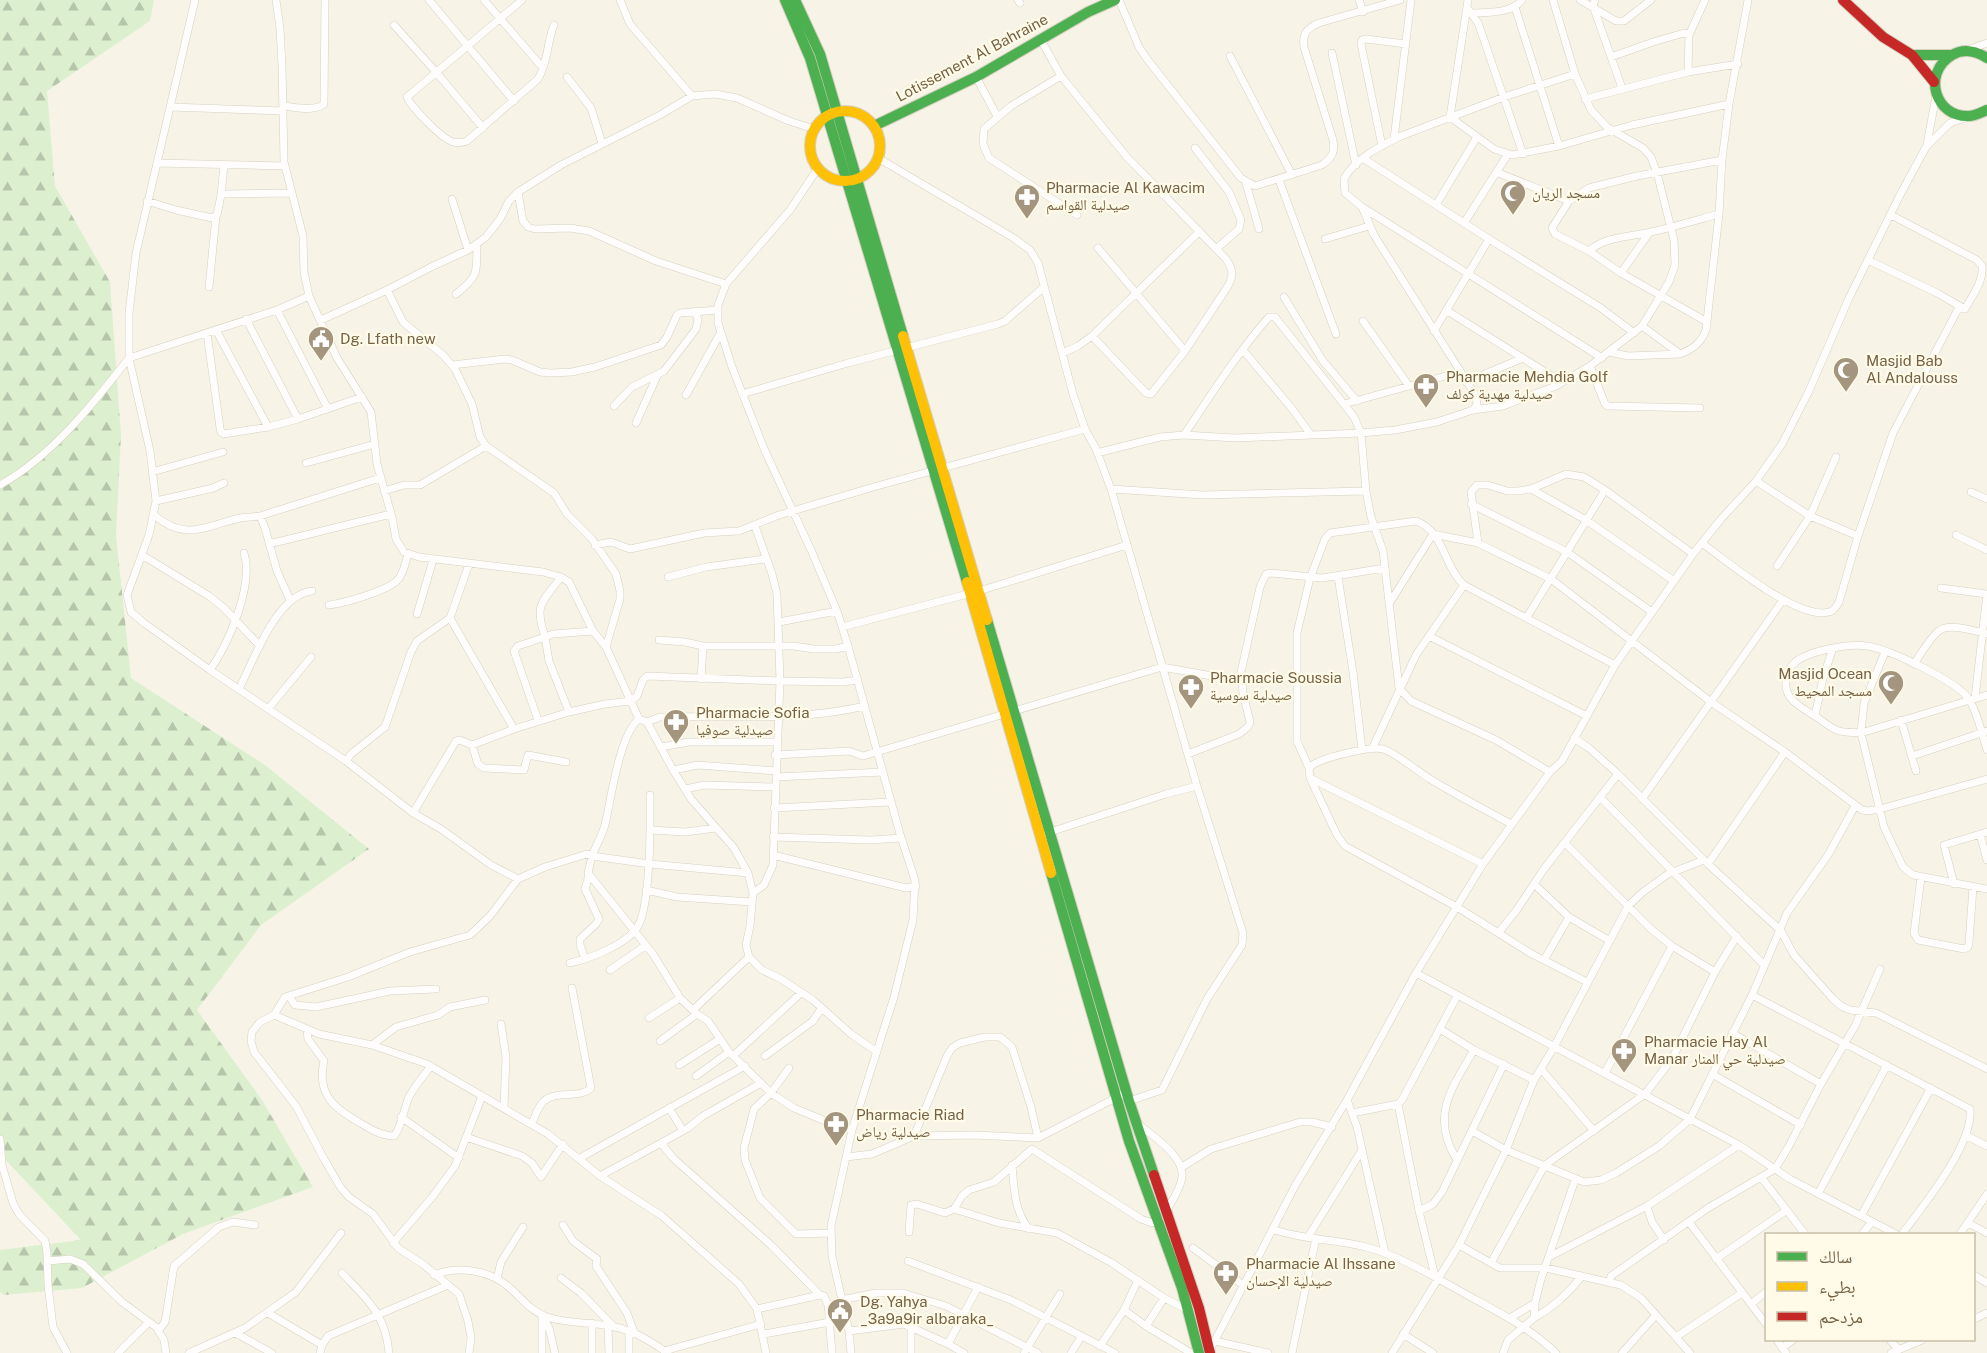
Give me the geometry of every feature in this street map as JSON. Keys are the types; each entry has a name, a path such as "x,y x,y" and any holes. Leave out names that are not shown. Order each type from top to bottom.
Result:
{"main road":[{"path":"785,0 832,114"},
{"path":"795,0 820,54 832,114 1045,834 1117,1099 1140,1172 1164,1216 1199,1308 1208,1349"},
{"name":"Lotissement Al Bahraine","path":"874,126 976,76 1088,12 1117,0"},
{"path":"1843,0 1883,37 1912,56 1934,82"},
{"path":"1912,56 1965,51 1978,53 1987,58"},
{"path":"1952,54 1937,69 1934,82 1936,96 1949,111 1969,116 1985,112"},
{"path":"847,111 858,113 874,126 880,141 878,158 870,171 851,180 830,177 818,168 810,149 811,139 814,129 832,114 847,111"},
{"path":"1045,834 1128,1096 1164,1216 1188,1310 1195,1332 1208,1349"}],"street":[{"path":"195,0 136,252 129,313 129,358 139,394 156,501 142,555 127,595 131,612 210,670 346,761 413,813 441,829 491,865 518,879"},
{"path":"276,0 280,28 282,141 285,166 303,236 304,272 309,296 337,358 371,412 380,478 399,546 408,554 434,560 543,572 569,582 593,631 606,647 631,701 673,770 691,799 734,848 748,873 753,893 746,945 749,957 762,970 781,979 801,993 850,1034 877,1052"},
{"path":"170,107 283,109 318,108 324,104 325,0"},
{"path":"429,0 514,100"},
{"path":"484,0 543,68"},
{"path":"522,0 409,94 408,100 445,138 453,142 467,141 538,79 554,25"},
{"path":"620,0 630,24 692,96"},
{"path":"1117,0 1143,53 1223,158 1251,186 1279,180 1322,165 1330,160 1334,152 1304,48 1305,33 1310,27 1319,23 1400,0"},
{"path":"1359,0 1363,12"},
{"path":"1394,139 1411,0"},
{"path":"1450,117 1469,11 1468,0"},
{"path":"1469,11 1492,12 1515,7 1522,0"},
{"path":"1097,453 1148,438 1184,435 1236,438 1361,433 1395,430 1437,422 1473,410 1503,406 1561,382 1602,358 1642,326 1669,282 1675,265 1675,246 1657,174 1647,152 1600,121 1585,99 1575,74 1553,0"},
{"path":"1580,0 1594,3 1608,18 1620,21 1651,0"},
{"path":"1688,72 1689,35 1705,0"},
{"path":"1609,352 1629,356 1680,354 1698,344 1704,335 1719,214 1722,160 1729,104 1748,0"},
{"path":"1594,3 1622,88"},
{"path":"1515,7 1559,146"},
{"path":"1469,11 1483,37 1523,154"},
{"path":"394,25 483,128"},
{"path":"1611,57 1676,34 1689,35"},
{"path":"1382,146 1361,44 1362,40 1366,39 1406,44"},
{"path":"1041,40 1061,76 1126,156 1216,249 1230,265 1233,276 1185,351 1151,394 1146,393 1092,336"},
{"path":"1965,51 1987,43"},
{"path":"1332,53 1356,165"},
{"path":"1230,56 1292,176"},
{"path":"1585,99 1688,72 1738,63"},
{"path":"1575,74 1504,97 1394,139 1356,165 1344,179 1344,189 1350,198 1362,207 1602,358"},
{"path":"976,76 997,116"},
{"path":"1061,76 997,116 984,129 983,144 990,158 1077,215"},
{"path":"567,77 591,108 602,143"},
{"path":"321,320 468,250 486,237 500,219 509,201 518,192 561,165 660,115 692,96 715,94 737,98 789,121 814,129"},
{"path":"1268,1353 1208,1349 1272,1229 1332,1127 1416,973 1483,864 1550,772 1562,761 1585,715 1615,665 1693,554 1727,512 1756,482 1782,444 1809,391 1868,260 1926,147 1936,96"},
{"path":"1450,117 1494,149 1508,154 1523,154 1648,121 1729,104"},
{"path":"1926,147 1950,123 1969,116"},
{"path":"1436,205 1477,137"},
{"path":"1195,148 1229,192 1242,220 1239,229 1216,249"},
{"path":"1464,223 1508,154"},
{"path":"846,1157 872,1154 914,1137 974,1135 1038,1138 1117,1099 1162,1090 1207,999 1242,945 1243,933 1197,786 1111,489 1085,429 1073,394 1038,263 1024,245 878,158"},
{"path":"1364,159 1601,308 1634,333"},
{"path":"1707,322 1552,232 1552,228 1569,201 1589,188 1637,176 1722,160"},
{"path":"157,164 285,166"},
{"path":"209,287 224,166"},
{"path":"818,168 789,210 726,284 717,310 718,323 742,394 837,611 916,886 915,907 894,997 852,1130 830,1233 832,1256 852,1353"},
{"path":"1496,172 1569,201"},
{"path":"1279,180 1336,334"},
{"path":"1246,183 1259,229"},
{"path":"518,192 523,221 528,227 589,231 656,261 726,284"},
{"path":"221,195 291,193"},
{"path":"452,199 468,250"},
{"path":"147,201 206,217 216,216"},
{"path":"1362,207 1369,226 1478,399 1473,410"},
{"path":"1589,252 1599,244 1612,240 1719,214"},
{"path":"1891,215 1972,258 1982,266 1983,272 1978,285 1965,309"},
{"path":"1325,239 1369,226"},
{"path":"1063,352 1078,346 1092,336 1199,232"},
{"path":"1621,273 1648,233"},
{"path":"1434,331 1489,239"},
{"path":"456,294 473,280 477,269 477,244"},
{"path":"1098,248 1185,351"},
{"path":"1868,260 1965,309"},
{"path":"742,394 998,324 1005,321 1044,287"},
{"path":"387,290 403,322 452,365 472,404 480,437 486,446 554,493 572,521 592,539 616,574 620,591 618,606 606,647"},
{"path":"0,485 28,466 53,444 129,358 277,310 309,296"},
{"path":"1284,297 1323,361 1357,401"},
{"path":"1702,543 1784,600 1811,610 1829,612 1835,609 1893,433 1958,309 1965,309"},
{"path":"277,310 328,409"},
{"path":"452,365 505,359 540,372 572,372 595,367 661,345 677,315 717,310"},
{"path":"1446,310 1561,382"},
{"path":"614,406 632,387 664,371 696,329 698,320 695,311"},
{"path":"1184,435 1243,350 1269,317 1275,316 1344,404 1361,433 1366,491 1371,517 1382,545 1400,688 1411,701 1496,740 1550,772"},
{"path":"246,319 298,419"},
{"path":"1363,321 1409,386"},
{"path":"1642,326 1680,354"},
{"path":"216,330 268,427"},
{"path":"686,395 721,332"},
{"path":"207,333 221,432 227,434 268,427 362,396"},
{"path":"1243,350 1311,435"},
{"path":"1466,382 1523,358"},
{"path":"1590,366 1605,404 1608,406 1700,408"},
{"path":"1344,404 1460,372"},
{"path":"636,423 657,376"},
{"path":"595,545 611,542 630,549 704,533 739,531 792,511 1085,429"},
{"path":"306,463 375,444"},
{"path":"384,491 404,485 420,485 486,446"},
{"path":"152,472 223,453"},
{"path":"1777,566 1810,516 1836,457"},
{"path":"1478,543 1471,504 1471,492 1477,485 1488,485 1507,491 1531,489 1566,474 1584,477 1605,490 1693,554"},
{"path":"154,515 172,527 191,531 239,518 260,516 380,478"},
{"path":"1756,482 1810,516 1858,536"},
{"path":"156,501 213,488 224,483"},
{"path":"1111,489 1203,495 1366,491"},
{"path":"1531,489 1586,520 1674,581"},
{"path":"1527,617 1605,490"},
{"path":"1971,492 1987,499"},
{"path":"1471,504 1567,552 1652,612"},
{"path":"269,544 391,514"},
{"path":"260,516 277,571 290,600"},
{"path":"1587,982 1544,960 1457,907 1345,846 1337,835 1310,778 1309,768 1297,741 1297,633 1310,578 1325,539 1330,533 1416,521 1423,524 1438,540 1455,578 1464,585 1615,665"},
{"path":"753,893 764,885 773,865 775,755 780,681 777,594 754,526"},
{"path":"1433,534 1478,543 1551,579 1711,702 1785,752 1855,806 1868,811 1880,809 1987,779"},
{"path":"1389,604 1433,534"},
{"path":"1956,535 1987,550"},
{"path":"842,627 974,592 1127,545"},
{"path":"210,670 222,653 236,620 247,563 244,553"},
{"path":"329,605 379,592 394,585 400,578 408,554"},
{"path":"142,555 208,596 236,620 260,646"},
{"path":"668,577 706,567 765,559"},
{"path":"417,614 434,560"},
{"path":"346,761 351,754 384,727 411,652 417,641 450,618 469,564"},
{"path":"1188,754 1239,734 1248,727 1249,715 1240,681 1262,579 1271,573 1310,578 1338,577 1385,568"},
{"path":"561,577 542,603 538,616 549,661 569,712"},
{"path":"1338,577 1350,649 1362,750"},
{"path":"1372,749 1416,655 1464,585"},
{"path":"1941,588 1987,594 1985,634 1972,699"},
{"path":"239,689 278,615 290,600 304,592 312,591"},
{"path":"1642,799 1784,600"},
{"path":"779,622 837,611"},
{"path":"450,618 514,729"},
{"path":"1914,664 1935,634 1943,628 1957,628 1985,634"},
{"path":"538,720 514,651 518,646 553,634 593,631"},
{"path":"1429,636 1585,715"},
{"path":"659,640 703,646 754,645 836,649 848,646"},
{"path":"701,679 703,646"},
{"path":"1987,696 1972,699 1862,732 1838,730 1804,710 1788,696 1785,689 1792,664 1800,659 1833,648 1869,646 1914,664 1950,682 1972,699 1984,732 1987,750"},
{"path":"1815,716 1823,678 1833,648"},
{"path":"1885,652 1864,703 1862,732 1887,834 1903,867 1913,875 1987,889"},
{"path":"268,709 311,657"},
{"path":"775,755 849,751 863,756 1162,667 1240,681"},
{"path":"413,813 456,741 460,740 472,745 538,720 604,704 631,701 637,696 647,676 780,681 843,682 858,680"},
{"path":"585,959 580,939 599,919 585,889 589,875 588,867 604,828 615,773 634,723 660,717 779,717 831,714 865,706"},
{"path":"1901,720 1916,771"},
{"path":"1912,756 1984,732"},
{"path":"1574,738 1618,774 1706,862 1781,932 1794,955 1833,999 1845,1008 1876,1013 1987,1069"},
{"path":"661,747 689,742 777,742"},
{"path":"472,745 478,764 484,768 524,770 528,755 566,762"},
{"path":"1309,768 1313,763 1362,750 1381,749 1511,824"},
{"path":"1392,1353 1437,1277 1459,1245 1506,1150 1534,1080 1629,906 1642,892 1672,872 1706,862 1785,752"},
{"path":"673,770 698,765 776,774 882,772"},
{"path":"1499,932 1581,820 1618,774"},
{"path":"1310,778 1483,864"},
{"path":"686,789 704,785 775,788"},
{"path":"1045,834 1197,786"},
{"path":"570,963 603,952 634,932 640,922 650,864 650,795"},
{"path":"1600,797 1764,965"},
{"path":"774,808 890,802"},
{"path":"1472,1131 1506,1150 1575,1180 1591,1182 1616,1173 1659,1146 1690,1119 1752,995 1787,914 1828,855 1855,806"},
{"path":"650,830 685,832 716,828"},
{"path":"1954,884 1944,845 1984,833 1987,860"},
{"path":"773,837 871,840 901,838"},
{"path":"1565,843 1672,946 1715,972"},
{"path":"469,1353 471,1338 459,1294 424,1265 393,1244 373,1214 349,1197 341,1188 297,1106 254,1052 251,1041 252,1032 260,1022 274,1015 284,999 289,996 348,977 410,952 470,935 490,916 518,879 545,867 587,854 650,864 748,873"},
{"path":"773,855 906,888 916,886"},
{"path":"589,875 653,954 680,998 714,1027 731,1054 760,1083 794,1108 852,1130"},
{"path":"1921,877 1915,937 1918,940 1964,949 1968,947 1969,942 1973,886"},
{"path":"1534,884 1569,917 1610,941"},
{"path":"646,890 677,897 752,902"},
{"path":"1544,960 1569,917"},
{"path":"1491,1263 1545,1166 1645,1094 1672,1059 1715,972 1737,936"},
{"path":"610,970 645,946"},
{"path":"1605,1073 1672,946"},
{"path":"660,1041 695,1012 749,957"},
{"path":"1609,1283 1611,1276 1689,1222 1774,1169 1845,1045 1863,1011 1880,969"},
{"path":"1416,973 1739,1145 1774,1169 1818,1194 1894,1233"},
{"path":"289,996 295,1005 316,1007 381,992 436,988"},
{"path":"532,1123 544,1100 550,1097 586,1092 591,1088 572,988"},
{"path":"696,1077 731,1054 801,993"},
{"path":"1752,995 1970,1108 1967,1136 1932,1194 1903,1233"},
{"path":"1352,1113 1398,1104 1407,1094 1457,996"},
{"path":"649,1018 680,998"},
{"path":"372,1045 401,1025 438,1015 450,1007 485,1000"},
{"path":"765,1056 813,1021 821,1009"},
{"path":"274,1015 306,1030 372,1045 431,1066 532,1123 563,1144 600,1176 669,1222 739,1284 757,1309 764,1334 766,1353"},
{"path":"501,1024 506,1057 504,1107"},
{"path":"1440,1029 1474,1050 1534,1080"},
{"path":"306,1030 308,1039 323,1057 322,1084 337,1110 389,1136 397,1133 410,1095 431,1066"},
{"path":"1732,1033 1821,1084"},
{"path":"914,1137 952,1048 960,1043 985,1037 1000,1037 1012,1047 1038,1138"},
{"path":"679,1065 720,1039"},
{"path":"1457,1160 1447,1144 1444,1111 1474,1050"},
{"path":"1419,1211 1433,1204 1442,1191 1504,1064"},
{"path":"1818,1194 1887,1065"},
{"path":"580,1158 745,1066"},
{"path":"789,1068 771,1093 754,1109 744,1148 745,1160 760,1198 796,1234 830,1233"},
{"path":"1541,1069 1594,1131"},
{"path":"1712,1074 1801,1125"},
{"path":"600,1176 683,1131 703,1116 760,1083"},
{"path":"1862,1216 1931,1088"},
{"path":"393,1244 433,1196 459,1158 482,1096"},
{"path":"1347,1100 1362,1150 1385,1253"},
{"path":"1398,1104 1419,1211 1437,1277"},
{"path":"669,1108 683,1131"},
{"path":"401,1117 459,1158"},
{"path":"1182,1167 1211,1149 1300,1122 1312,1122 1332,1127"},
{"path":"1028,1138 1032,1149 1141,1220 1152,1223 1164,1216 1182,1179 1182,1167 1160,1141 1136,1123"},
{"path":"1967,1136 1987,1146"},
{"path":"466,1137 522,1156 532,1163 541,1177 563,1144"},
{"path":"0,1139 2,1166 13,1203 18,1214 42,1237 48,1261 48,1286 53,1327 67,1353"},
{"path":"661,1143 673,1158 825,1298 830,1322 832,1353"},
{"path":"1549,1257 1647,1206 1739,1145"},
{"path":"909,1232 912,1205 917,1204 945,1213 954,1209 969,1190 994,1182 1032,1149"},
{"path":"1292,1353 1312,1238 1362,1150"},
{"path":"1012,1165 1018,1209 1022,1221 1029,1229"},
{"path":"1761,1177 1804,1233"},
{"path":"1534,1318 1535,1303 1575,1180"},
{"path":"1961,1233 1987,1194"},
{"path":"1647,1206 1652,1222 1664,1240"},
{"path":"954,1209 999,1223 1057,1233 1112,1263 1164,1298 1188,1310"},
{"path":"1716,1259 1787,1210"},
{"path":"159,1330 165,1322 174,1266 219,1227 233,1222 255,1225"},
{"path":"1689,1222 1765,1322"},
{"path":"1863,1233 1872,1222"},
{"path":"1968,1223 1987,1233"},
{"path":"563,1225 573,1241 598,1260 596,1265 627,1313 632,1332 629,1353"},
{"path":"497,1279 501,1262 523,1227"},
{"path":"1272,1229 1287,1234 1344,1242 1385,1253 1437,1277 1510,1318 1556,1353"},
{"path":"196,1352 236,1333 296,1292 341,1233"},
{"path":"1459,1245 1491,1263 1508,1269 1546,1268 1630,1290 1641,1298 1690,1353"},
{"path":"1193,1248 1243,1285"},
{"path":"48,1261 70,1259 83,1264 122,1302 159,1330 164,1340 165,1352"},
{"path":"908,1261 978,1287 1046,1317 1115,1353"},
{"path":"434,1275 453,1269 482,1274 497,1279 542,1315 611,1326 632,1332 666,1352 761,1324"},
{"path":"342,1273 379,1314 386,1333 389,1353"},
{"path":"1503,1353 1508,1340 1534,1318 1552,1308 1568,1294 1582,1276"},
{"path":"561,1278 581,1293 611,1326 609,1353"},
{"path":"1100,1346 1124,1310 1138,1280"},
{"path":"268,1313 321,1349 328,1336 448,1285"},
{"path":"948,1344 978,1287"},
{"path":"841,1300 876,1293 899,1292 946,1306 1026,1350 1038,1353"},
{"path":"1676,1337 1742,1293"},
{"path":"757,1309 820,1294"},
{"path":"1026,1350 1060,1294"},
{"path":"1751,1304 1765,1294"},
{"path":"1146,1326 1164,1298"},
{"path":"1510,1318 1535,1303"},
{"path":"1124,1310 1191,1353"},
{"path":"542,1315 542,1353"},
{"path":"542,1315 549,1328 555,1353"},
{"path":"1622,1353 1656,1315"},
{"path":"118,1353 149,1322"},
{"path":"764,1334 830,1322"},
{"path":"592,1323 592,1353"},
{"path":"849,1331 904,1324 964,1353"},
{"path":"911,1328 911,1353"},
{"path":"236,1333 272,1353"},
{"path":"1404,1334 1433,1353"},
{"path":"1071,1353 1081,1337"},
{"path":"1894,1351 1919,1341"}],"green space":[{"path":"0,0 154,0 150,21 47,91 55,186 110,282 121,435 116,535 131,678 265,765 369,849 261,925 197,1010 262,1100 313,1187 183,1234 82,1288 4,1295 0,1292 0,1250 81,1240 0,1154"}],"traffic: fast":[{"path":"785,0 810,58 967,582"},
{"path":"795,0 820,54 903,336"},
{"path":"874,126 976,77 1088,12 1115,0"},
{"path":"1987,58 1970,51 1952,55 1942,63 1935,83 1936,93 1948,110 1958,115 1969,116 1987,110"},
{"path":"1912,55 1951,55"},
{"path":"987,620 1129,1101 1154,1175"},
{"path":"1051,873 1129,1141 1182,1288 1199,1353"}],"traffic: slow":[{"path":"845,111 858,114 870,121 877,133 880,146 877,159 870,171 858,178 845,181 832,178 820,171 813,159 810,146 813,133 820,121 832,114 845,111"},
{"path":"903,336 987,620"},
{"path":"967,582 1051,873"}],"traffic: jam":[{"path":"1843,0 1883,37 1912,55 1934,82"},
{"path":"1154,1175 1199,1308 1210,1353"}],"place":[{"name":"مسجد الريان","path":"1513,216"},
{"name":"Pharmacie Al Kawacim صيدلية القواسم","path":"1027,220"},
{"name":"Dg. Lfath new","path":"321,362"},
{"name":"Masjid Bab Al Andalouss","path":"1846,393"},
{"name":"Pharmacie Mehdia Golf صيدلية مهدية كولف","path":"1426,409"},
{"name":"Masjid Ocean مسجد المحيط","path":"1891,706"},
{"name":"Pharmacie Soussia صيدلية سوسية","path":"1191,710"},
{"name":"Pharmacie Sofia صيدلية صوفيا","path":"676,745"},
{"name":"Pharmacie Hay Al Manar صيدلية حي المنار","path":"1624,1074"},
{"name":"Pharmacie Riad صيدلية رياض","path":"836,1147"},
{"name":"Pharmacie Al Ihssane صيدلية الإحسان","path":"1226,1296"},
{"name":"Dg. Yahya _3a9a9ir albaraka_","path":"840,1334"}]}
